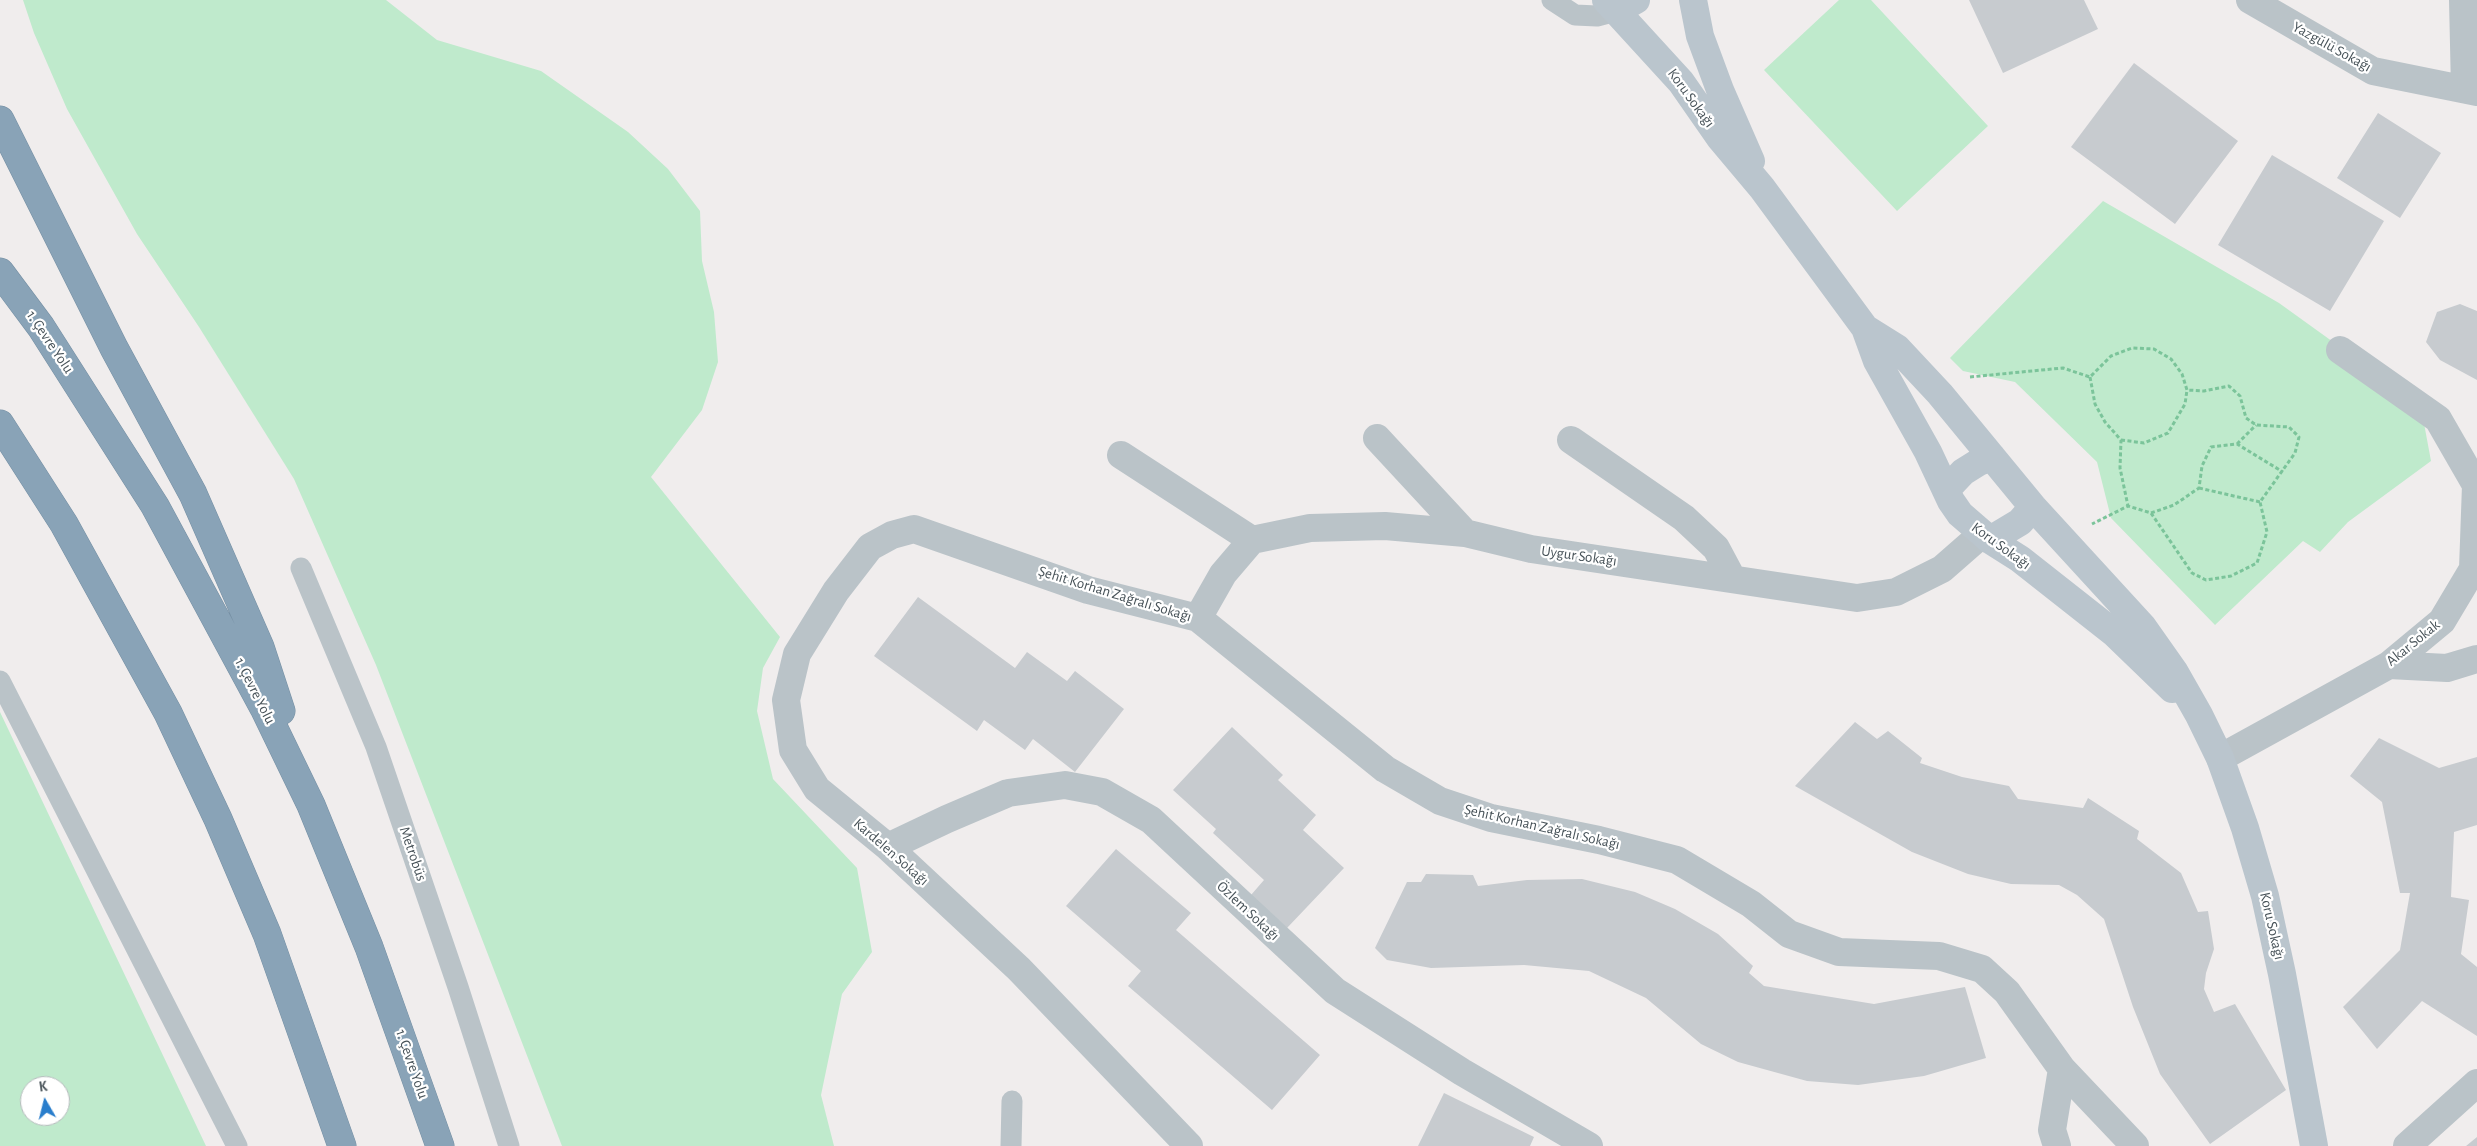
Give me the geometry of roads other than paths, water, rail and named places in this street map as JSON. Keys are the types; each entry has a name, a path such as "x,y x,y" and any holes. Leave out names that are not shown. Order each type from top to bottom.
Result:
{"highway":[{"path":"0,120 114,348 193,494 260,647 311,805"},
{"path":"0,136 18,158"},
{"name":"1. Çevre Yolu","path":"0,272 41,328 155,506 260,700 311,805 398,1024 440,1146"},
{"path":"0,424 64,524 168,712 218,819 267,934 342,1146"}],"street":[{"name":"Koru Sokağı","path":"1693,0 1700,36 1720,90 1762,188"},
{"name":"Yazgülü Sokağı","path":"2250,0 2372,71 2471,90"},
{"path":"2463,0 2471,90"},
{"name":"Koru Sokağı","path":"1619,4 1681,82 1720,138 1762,188 1865,328 1877,361 1960,514 1986,537 2020,559 2114,633 2199,715"},
{"name":"Koru Sokağı","path":"1865,328 1897,348 1940,394 2033,507 2143,627 2174,671 2199,715 2220,758 2245,828 2265,896 2282,974 2314,1146"},
{"name":"Akar Sokak","path":"2220,758 2389,665 2442,621 2475,572 2476,485 2438,419 2340,350"},
{"path":"1378,438 1465,533"},
{"path":"1571,440 1684,518 1716,548 1732,578"},
{"path":"1121,455 1252,540 1223,574 1198,618"},
{"path":"1946,490 1963,472 1979,462 1992,457"},
{"path":"1986,537 2020,522 2033,507"},
{"name":"Uygur Sokağı","path":"1252,540 1310,528 1385,526 1465,533 1530,549 1857,598 1896,592 1942,569 1986,537"},
{"name":"Şehit Korhan Zağralı Sokağı","path":"914,529 1088,590 1198,618 1385,769 1440,801 1491,818 1599,840 1677,860 1751,904 1789,934 1839,952 1939,956 1982,969 2008,992 2062,1069 2135,1146"},
{"name":"Kardelen Sokağı","path":"914,529 892,535 870,547 836,591 797,654 786,700 793,750 817,789 888,848 1019,969 1189,1146"},
{"path":"2389,665 2447,668 2477,659"},
{"name":"Özlem Sokağı","path":"888,848 947,819 1008,793 1066,785 1102,792 1151,820 1334,991 1462,1072 1589,1146"},
{"path":"2057,1146 2052,1130 2062,1069"},
{"path":"2407,1146 2477,1082"}],"lane":[{"path":"1552,0 1575,14 1597,16 1619,4"},
{"name":"Metrobüs","path":"301,568 376,747 458,987 509,1146"},
{"path":"0,681 237,1146"},
{"path":"1011,1146 1012,1100"}]}
